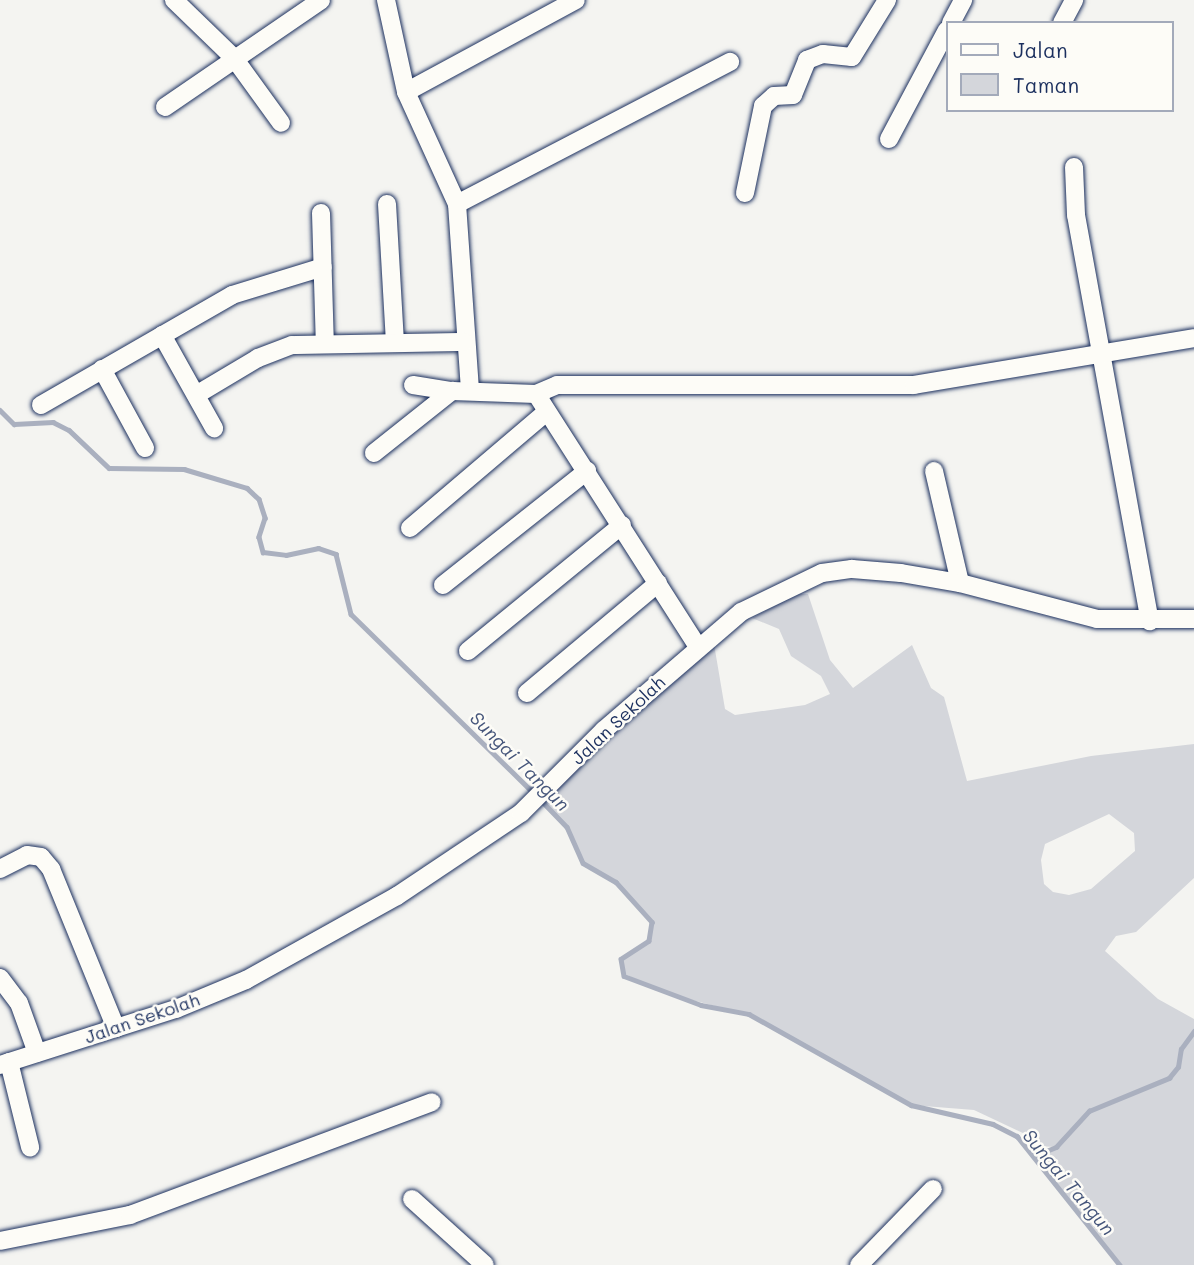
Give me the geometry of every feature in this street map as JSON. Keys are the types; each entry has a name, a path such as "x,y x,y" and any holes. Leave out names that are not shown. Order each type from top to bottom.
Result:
{"street":[{"path":"174,0 234,58 281,123"},
{"path":"165,107 321,0"},
{"path":"386,0 406,92 457,204 464,342 461,391"},
{"path":"406,92 576,0"},
{"path":"745,193 763,106 774,96 793,95 807,60 823,54 852,57 887,0"},
{"path":"952,21 963,0"},
{"path":"1063,21 1074,0"},
{"path":"889,139 946,32"},
{"path":"457,204 730,62"},
{"path":"1074,166 1076,215 1150,621"},
{"path":"387,204 395,342"},
{"path":"321,213 325,344"},
{"path":"41,405 232,295 323,267"},
{"path":"162,335 214,428"},
{"path":"413,385 461,391 536,394 557,385 914,384 1194,338"},
{"path":"196,395 258,358 292,345 464,342"},
{"path":"102,369 145,448"},
{"path":"374,453 461,391"},
{"path":"536,394 545,412 587,471 698,647"},
{"path":"410,528 545,412"},
{"path":"443,585 587,471"},
{"path":"934,471 960,583"},
{"path":"468,651 622,525"},
{"name":"Jalan Sekolah","path":"4,1063 176,1009 296,954 397,896 521,813 604,730 741,612 822,573 852,569 960,583 1097,619 1194,619"},
{"path":"527,693 658,583"},
{"path":"0,869 27,855 41,857 51,869 116,1028"},
{"path":"0,978 19,1003 37,1053"},
{"path":"4,1063 30,1146"},
{"path":"0,1241 130,1215 432,1102"},
{"path":"859,1265 933,1189"},
{"path":"412,1199 485,1265"}],"green space":[{"path":"797,594 808,594 830,660 853,688 912,645 931,688 944,697 967,781 1091,756 1194,744 1194,878 1136,932 1116,936 1105,951 1158,999 1194,1019 1194,1265 1120,1265 1033,1156 1055,1147 1038,1146 1027,1135 974,1110 911,1105 749,1015 654,990 622,972 621,959 649,941 652,922 616,882 583,863 567,827 542,802 621,722 714,644 725,709 735,715 805,705 830,694 821,676 791,656 779,629 752,618","holes":["1109,814 1134,833 1135,851 1091,889 1069,895 1053,892 1044,884 1041,860 1045,844"]}],"waterway":[{"name":"Sungai Tangun","path":"0,410 14,424 53,422 69,430 109,468 184,469 247,488 259,499 265,518 259,537 263,552 286,555 318,548 336,554 351,614 535,794"},
{"name":"Sungai Tangun","path":"541,800 567,827 583,863 616,882 652,922 649,941 621,959 624,976 701,1005 749,1014 911,1105 993,1124 1017,1136 1120,1265"},
{"path":"1034,1156 1056,1147 1089,1111 1169,1078 1178,1067 1181,1049 1194,1031"}]}
